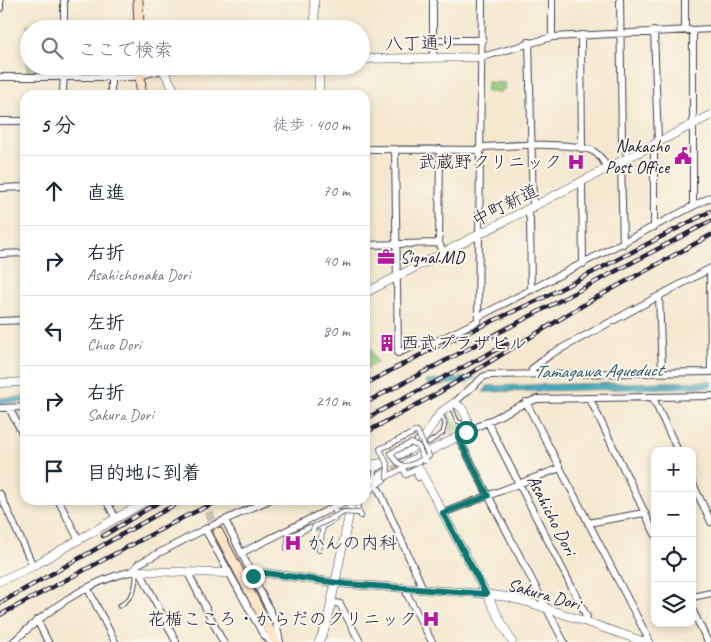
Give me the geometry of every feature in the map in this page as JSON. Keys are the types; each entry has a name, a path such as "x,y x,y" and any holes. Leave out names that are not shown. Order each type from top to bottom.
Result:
{"main road":[{"path":"138,20 139,2"},
{"path":"140,75 141,90"},
{"path":"218,532 278,642"}],"street":[{"path":"0,0 0,8"},
{"path":"64,0 64,20"},
{"path":"314,0 315,20"},
{"path":"433,0 433,58"},
{"path":"395,148 398,353 424,342 433,343 478,321 482,0"},
{"path":"552,0 552,37"},
{"path":"620,0 622,143 626,152"},
{"path":"685,0 685,30"},
{"path":"139,2 142,20"},
{"path":"482,57 529,42 552,37 711,29"},
{"path":"693,30 693,206"},
{"path":"654,31 656,143 654,227"},
{"path":"581,35 582,148"},
{"path":"433,40 483,40"},
{"path":"529,42 531,290"},
{"name":"八丁通り","path":"370,59 482,57"},
{"path":"0,77 116,75"},
{"path":"166,75 174,90"},
{"path":"319,75 319,90"},
{"path":"110,76 111,90"},
{"path":"64,77 64,90"},
{"name":"中町新道","path":"370,290 711,115"},
{"path":"0,121 20,121"},
{"path":"370,149 440,149 530,145 582,148 599,156 607,169"},
{"path":"440,149 439,243 444,253"},
{"path":"620,162 623,244"},
{"path":"582,182 583,264"},
{"path":"0,188 20,187"},
{"path":"478,317 711,197"},
{"path":"370,244 439,243"},
{"path":"0,254 20,253"},
{"path":"370,482 403,468 406,475 440,412 453,404 483,377 532,374 711,372 710,269 551,354 532,369 532,374"},
{"path":"660,296 662,372"},
{"path":"0,321 20,320"},
{"path":"0,382 20,382"},
{"path":"418,478 419,454 418,446 412,442 391,453 400,464 419,454 458,437 469,429 536,399 711,396"},
{"path":"652,398 676,447"},
{"path":"590,399 651,526"},
{"path":"526,402 650,642"},
{"path":"453,404 461,407 469,429"},
{"path":"0,408 20,407"},
{"path":"9,408 20,429"},
{"name":"Asahicho Dori","path":"487,422 587,617 586,622"},
{"path":"382,448 417,431 429,456 419,454 396,458"},
{"path":"458,437 564,642"},
{"path":"382,448 394,473"},
{"path":"370,490 385,476 388,466 382,448"},
{"path":"419,454 443,513 512,642"},
{"path":"396,458 400,470"},
{"path":"370,465 382,464"},
{"path":"443,513 560,468"},
{"path":"379,490 421,584 420,589"},
{"path":"696,490 711,522"},
{"path":"0,494 33,566"},
{"path":"60,505 78,540"},
{"path":"109,505 116,519"},
{"path":"0,581 33,566 140,505"},
{"path":"137,571 138,564 205,529 258,505"},
{"path":"242,553 338,505"},
{"path":"319,642 327,623 351,505"},
{"path":"287,548 289,537 324,524 337,515 344,512 360,515 358,505"},
{"path":"588,522 644,513"},
{"path":"225,520 276,623 278,642"},
{"path":"319,550 324,524"},
{"path":"205,529 262,634 271,642"},
{"path":"137,571 143,577 176,642"},
{"path":"13,642 57,604 119,574 137,571 228,573"},
{"path":"188,573 223,642"},
{"name":"Sakura Dori","path":"253,576 265,573 335,583 486,594 518,599 645,642"},
{"path":"406,588 407,594 432,642"},
{"path":"88,589 115,642"},
{"path":"696,596 711,593"},
{"path":"331,602 340,604 360,642"},
{"path":"696,617 708,642"},
{"path":"37,620 48,642"}],"lane":[{"path":"419,454 443,434 445,423 440,412"},
{"path":"370,480 375,476 375,470 382,464"},
{"path":"370,468 375,470"},
{"path":"119,606 134,593 137,571"}],"green space":[{"path":"487,82 505,83 505,89 501,89 501,92 487,91"},
{"path":"370,348 377,363 370,366"},
{"path":"449,414 453,421 461,427 450,434 451,426 446,416"}],"water":[{"path":"474,377 489,386 711,381 711,387 484,392 465,382 429,387 426,381"},
{"path":"20,397 20,402 0,403 0,398"}],"pier":[{"path":"477,376 489,383 482,393 467,383"}],"tunnel":[{"path":"383,475 407,463"},
{"path":"205,505 218,531"}],"railway":[{"path":"370,381 434,348 545,297 711,211"},
{"path":"370,400 711,221"},
{"path":"370,430 440,392 590,301 711,235"},
{"path":"370,416 507,344"},
{"path":"103,536 154,505"},
{"path":"0,603 174,505"},
{"path":"0,615 210,505"}],"place":[{"name":"Nakacho Post Office","path":"683,156"},
{"name":"武蔵野クリニック","path":"576,162"},
{"name":"Signal.MD","path":"386,257"},
{"name":"西武プラザビル","path":"387,343"},
{"name":"かんの内科","path":"293,543"},
{"name":"花楯こころ・からだのクリニック","path":"431,619"}],"route":[{"path":"253,576 258,573 265,573 346,584 486,594 443,513 488,496 458,437 466,432"}],"water label":[{"name":"Tamagawa Aqueduct","path":"598,370"}]}
